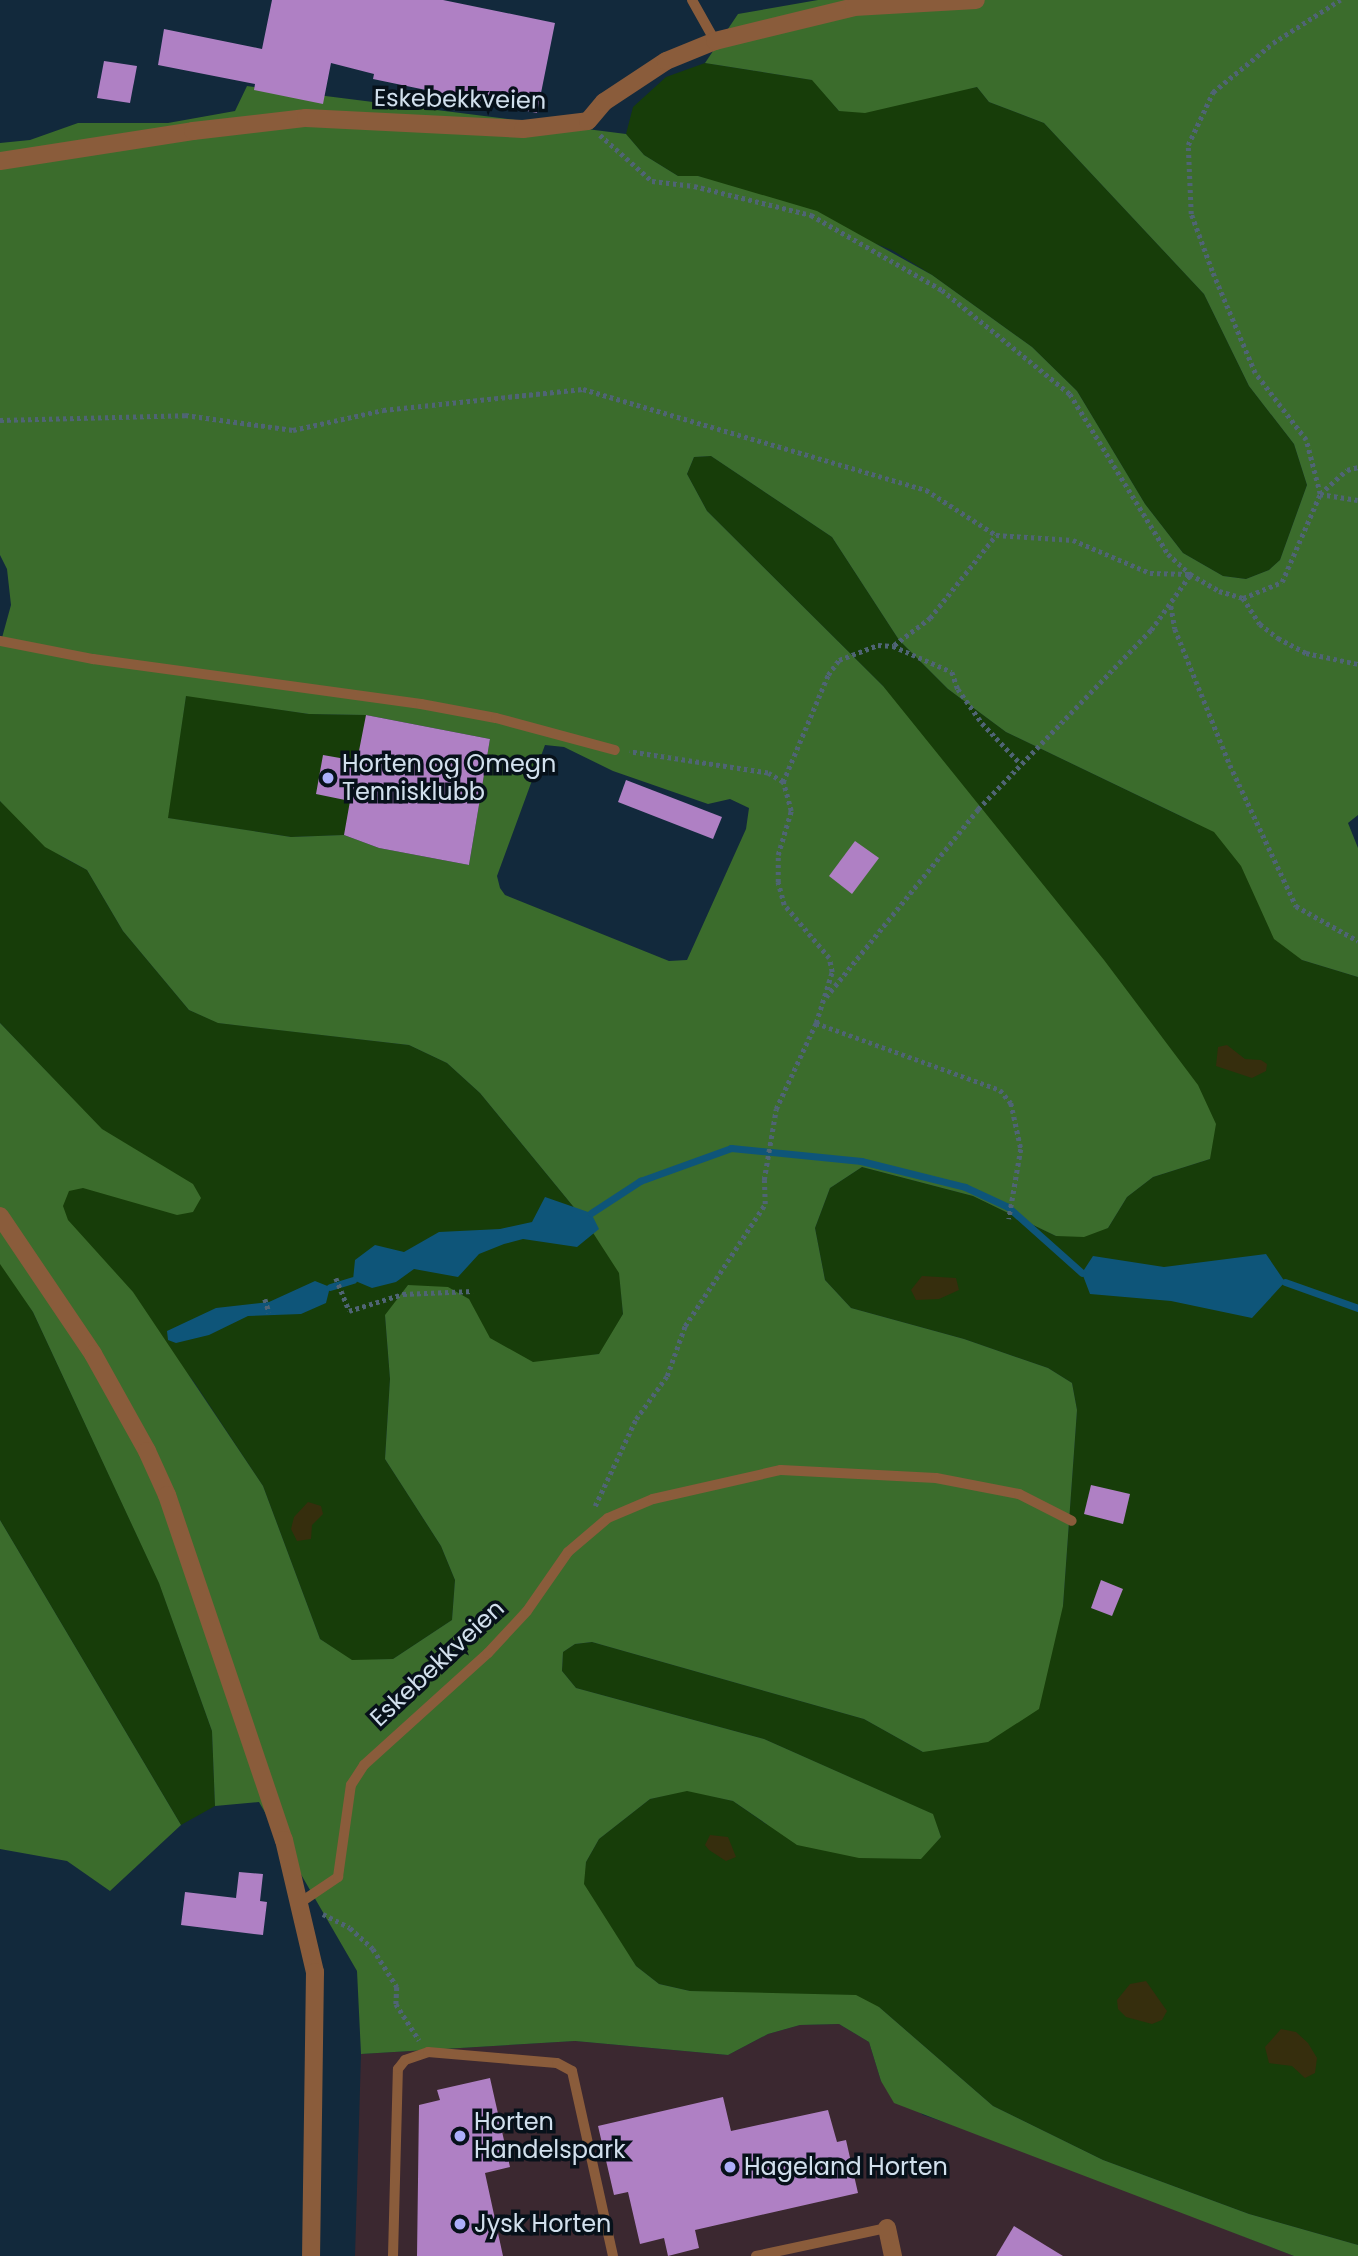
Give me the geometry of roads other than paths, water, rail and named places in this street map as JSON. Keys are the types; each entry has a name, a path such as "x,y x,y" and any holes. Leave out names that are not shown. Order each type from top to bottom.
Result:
{"street":[{"path":"715,41 855,7 976,0"},
{"name":"Eskebekkveien","path":"0,161 193,131 306,118 523,129 588,121 604,102 666,61 715,41"},
{"path":"0,1216 129,1414 167,1495 284,1840 315,1972 312,2256"},
{"path":"887,2228 894,2256"}],"lane":[{"path":"692,0 715,41"},
{"path":"0,641 93,659 421,704 496,718 615,750"},
{"name":"Eskebekkveien","path":"300,1902 338,1877 351,1785 364,1765 488,1653 527,1611 584,1534 653,1499 781,1469 948,1480 1019,1494 1072,1521"},
{"path":"393,2256 398,2068 405,2060 428,2052 557,2063 572,2071 613,2256"},
{"path":"756,2256 887,2228"}],"water":[{"path":"545,1197 591,1213 599,1229 577,1247 523,1239 504,1244 479,1254 458,1277 414,1269 396,1282 372,1288 353,1280 355,1260 375,1245 404,1252 439,1232 500,1229 532,1222"},
{"path":"1266,1254 1285,1282 1252,1318 1171,1301 1090,1294 1082,1273 1093,1256 1164,1267"},
{"path":"315,1281 330,1287 326,1303 301,1314 248,1316 209,1335 176,1343 168,1340 167,1331 216,1308 269,1302"}],"waterway":[{"path":"591,1213 640,1181 731,1148 861,1161 965,1187 1008,1207 1082,1273"},
{"path":"330,1287 353,1280"},
{"path":"1285,1282 1358,1308"}],"place":[{"name":"Horten og Omegn Tennisklubb","path":"328,778"},
{"name":"Horten Handelspark","path":"460,2136"},
{"name":"Hageland Horten","path":"730,2167"},
{"name":"Jysk Horten","path":"460,2224"}]}
